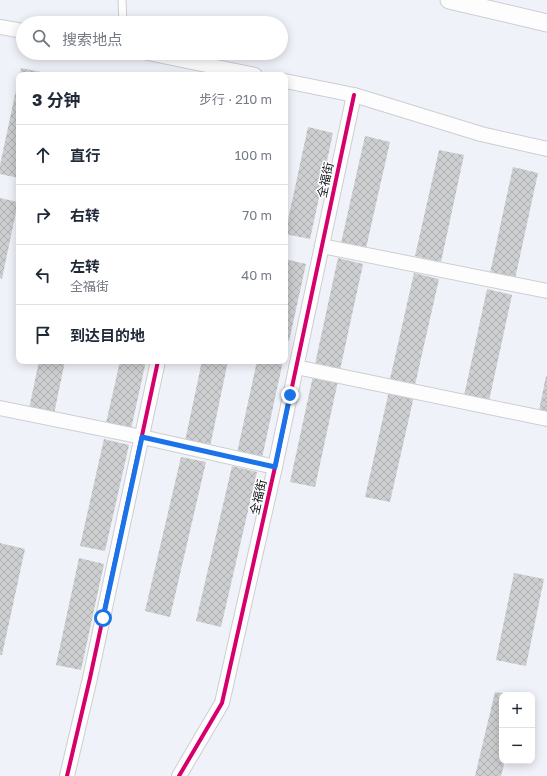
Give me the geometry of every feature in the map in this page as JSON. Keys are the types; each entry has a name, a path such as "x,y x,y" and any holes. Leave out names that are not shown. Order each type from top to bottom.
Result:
{"street":[{"path":"449,0 547,23"},
{"path":"0,27 16,30"},
{"path":"182,60 240,72"},
{"path":"288,82 354,95 481,134 547,149"},
{"name":"全福街","path":"179,776 222,703 275,467 354,95"},
{"path":"322,246 547,291"},
{"path":"67,776 90,678 157,364"},
{"path":"296,367 547,419"},
{"path":"0,408 142,437 275,467"}],"lane":[{"path":"122,0 123,16"}],"building":[{"path":"21,68 41,72 20,72"},
{"path":"16,90 16,177 0,174 0,165"},
{"path":"308,127 333,133 310,239 288,235 288,220"},
{"path":"365,136 390,142 366,248 341,243"},
{"path":"439,150 464,155 441,262 415,256"},
{"path":"513,167 538,173 515,279 490,273"},
{"path":"0,198 16,202 16,212 2,279 0,278"},
{"path":"338,258 363,264 340,370 315,364"},
{"path":"288,260 306,264 288,341"},
{"path":"414,273 439,279 415,385 390,379"},
{"path":"487,289 512,295 489,401 464,396"},
{"path":"38,364 64,364 54,414 29,409"},
{"path":"119,364 145,364 131,429 106,423"},
{"path":"201,364 227,364 210,447 185,441"},
{"path":"256,364 282,364 262,458 237,453"},
{"path":"313,376 338,381 315,487 290,482"},
{"path":"547,376 547,413 539,411"},
{"path":"389,391 414,396 390,502 365,497"},
{"path":"104,439 129,445 105,551 80,546"},
{"path":"181,457 206,462 170,617 145,611"},
{"path":"232,466 257,472 221,627 196,621"},
{"path":"0,543 25,549 2,655 0,655"},
{"path":"79,558 104,564 81,670 56,665"},
{"path":"514,573 544,579 526,666 496,660"},
{"path":"495,692 499,693 499,764 504,764 501,776 475,776"}],"cycle path":[{"path":"179,776 222,703 275,467 354,95"},
{"path":"67,776 90,678 157,364"}],"route":[{"path":"103,618 142,437 275,467 290,395"}]}
